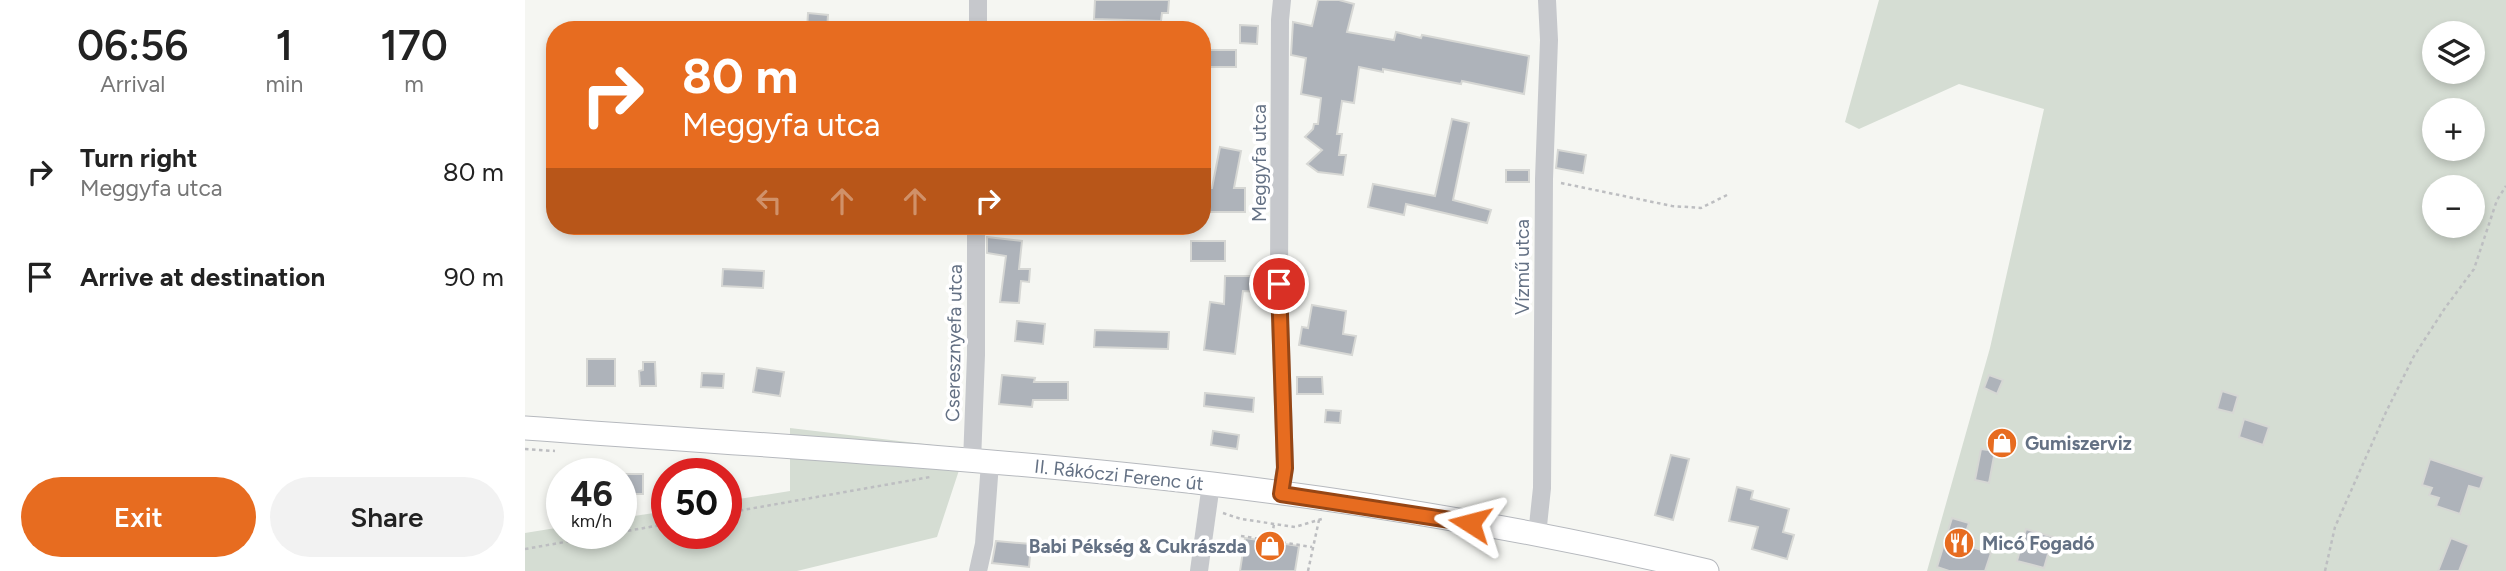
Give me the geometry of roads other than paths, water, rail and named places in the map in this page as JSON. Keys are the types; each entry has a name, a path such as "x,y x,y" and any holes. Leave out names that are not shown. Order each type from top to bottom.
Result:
{"main road":[{"name":"II. Rákóczi Ferenc út","path":"525,428 981,462 1211,484 1537,535 1707,571"}],"street":[{"path":"978,0 978,21"},
{"name":"Meggyfa utca","path":"1281,494 1285,468 1279,284 1282,0"},
{"name":"Vízmű utca","path":"1537,535 1542,488 1544,179 1549,40 1547,0"},
{"name":"Cseresznyefa utca","path":"976,235 976,355 984,544 978,571"},
{"path":"1199,571 1211,484"}],"place":[{"name":"Gumiszerviz","path":"2002,443"},
{"name":"Micó Fogadó","path":"1959,543"},
{"name":"Babi Pékség & Cukrászda","path":"1270,546"}]}
